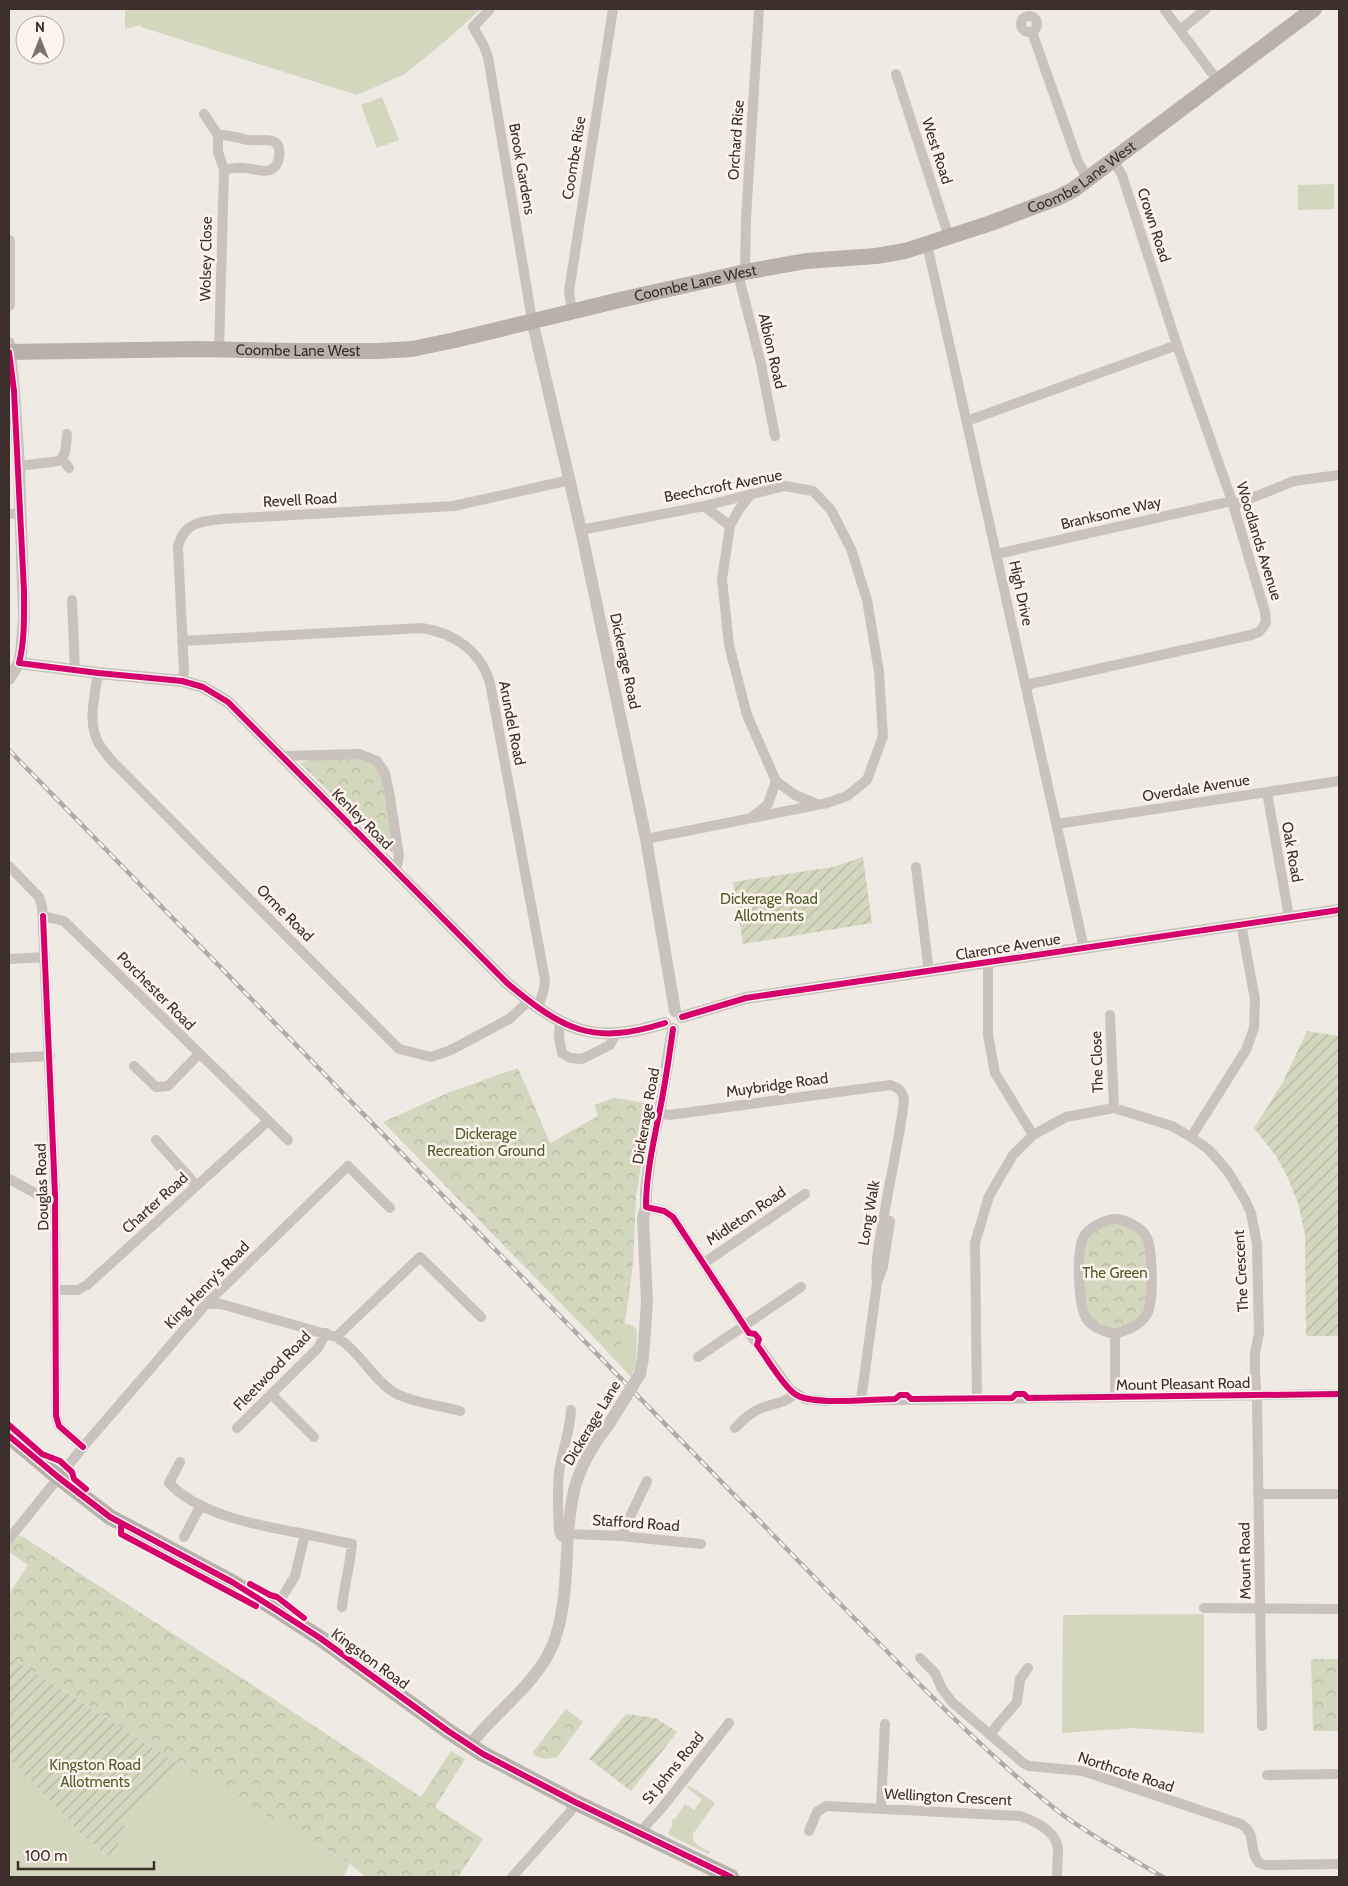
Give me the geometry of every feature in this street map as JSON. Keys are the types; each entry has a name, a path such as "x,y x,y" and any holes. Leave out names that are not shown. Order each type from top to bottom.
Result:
{"main road":[{"name":"Coombe Lane West","path":"9,349 377,351 406,349 455,340 532,320 742,273 825,259 876,256 927,244 949,238 1058,198 1088,179 1314,9"},
{"name":"Kingston Road","path":"9,1436 58,1477 121,1524 232,1582 276,1609 320,1638 436,1723 470,1745 576,1802 640,1832 710,1873 731,1877"}],"street":[{"name":"Brook Gardens","path":"490,9 473,27 488,57 532,320"},
{"name":"Coombe Rise","path":"572,311 569,292 614,9"},
{"name":"Orchard Rise","path":"742,273 759,9"},
{"path":"1164,9 1218,81"},
{"path":"1180,30 1206,9"},
{"path":"1032,32 1078,162 1088,179"},
{"name":"West Road","path":"896,74 949,238"},
{"name":"Wolsey Close","path":"204,114 218,135 218,152 224,170 219,349"},
{"path":"218,135 229,134 248,140 267,139 277,146 279,152 277,163 269,171 234,167 224,170"},
{"name":"Crown Road","path":"1113,160 1122,175 1162,300"},
{"path":"9,241 9,305"},
{"name":"High Drive","path":"927,244 1084,948"},
{"name":"Albion Road","path":"742,273 775,436"},
{"name":"Woodlands Avenue","path":"1026,685 1251,635 1258,632 1266,623 1265,612 1233,503 1162,300"},
{"name":"Dickerage Road","path":"532,320 581,530 646,839 679,1014"},
{"path":"967,421 1177,345"},
{"path":"9,349 19,466 14,513 24,618 19,663 9,679"},
{"path":"19,466 59,461 62,459 66,448 67,434"},
{"path":"62,459 69,468"},
{"name":"Branksome Way","path":"997,554 1233,503 1294,481 1339,475"},
{"name":"Revell Road","path":"182,681 184,671 178,547 180,538 191,526 201,521 454,506 570,480"},
{"name":"Beechcroft Avenue","path":"581,530 704,506 785,486 813,491 831,510 851,549 867,600 879,672 884,736 867,780 847,796 827,803 646,839"},
{"path":"751,494 738,510 730,526 722,579 729,645 747,715 776,781 795,795 817,804"},
{"path":"704,506 730,526"},
{"path":"72,600 75,670"},
{"name":"Arundel Road","path":"182,641 422,628 446,634 474,652 481,662 490,683 545,980 544,989 533,1005"},
{"name":"Kenley Road","path":"19,663 182,681 203,687 228,702 507,983 533,1005 560,1021 588,1032 615,1034 669,1026"},
{"name":"Orme Road","path":"98,673 93,728 98,742 111,760 399,1049 432,1057 451,1050 533,1005"},
{"path":"282,756 360,754 377,761 385,773 389,791 399,856 396,870"},
{"path":"750,819 768,804 776,781"},
{"name":"Overdale Avenue","path":"1057,824 1339,781"},
{"name":"Oak Road","path":"1267,792 1289,917"},
{"path":"9,866 39,896 43,916"},
{"path":"916,867 929,972"},
{"name":"Clarence Avenue","path":"679,1014 735,1000 1339,910"},
{"name":"Douglas Road","path":"43,916 55,1196 56,1416 59,1426 67,1435 83,1447"},
{"name":"Porchester Road","path":"43,916 64,921 267,1122 288,1140"},
{"path":"1191,1137 1246,1050 1254,1028 1255,999 1241,924"},
{"path":"9,959 45,957"},
{"path":"988,963 988,1035 995,1073 1033,1135"},
{"path":"669,1026 668,1014 679,1014"},
{"name":"The Close","path":"1110,1015 1114,1108"},
{"path":"560,1021 559,1037 562,1053 570,1058 582,1058 606,1048 613,1042 615,1034"},
{"name":"Dickerage Road","path":"646,1207 648,1170 659,1113 669,1026"},
{"path":"134,1066 156,1087 168,1086 199,1054"},
{"path":"9,1058 50,1056"},
{"name":"Muybridge Road","path":"659,1113 669,1115 890,1085 899,1088"},
{"name":"Long Walk","path":"861,1400 877,1283 883,1267 896,1180 897,1149 904,1101 903,1094 899,1088"},
{"name":"The Crescent","path":"977,1398 975,1243 989,1196 1013,1156 1033,1135 1066,1117 1114,1108 1172,1126 1191,1137 1208,1149 1229,1172 1239,1187 1251,1212 1257,1244 1259,1333 1255,1353 1256,1396"},
{"name":"Charter Road","path":"56,1290 78,1290 87,1285 267,1122"},
{"path":"156,1140 196,1185"},
{"name":"King Henry's Road","path":"9,1539 83,1447 206,1304 348,1166 390,1208"},
{"path":"9,1179 35,1193 55,1196"},
{"name":"Midleton Road","path":"704,1263 805,1194"},
{"path":"646,1207 664,1211 673,1217 744,1326 794,1394 784,1402 767,1406 752,1413 735,1428"},
{"name":"Dickerage Lane","path":"470,1745 530,1680 550,1651 560,1623 564,1601 572,1501 578,1477 640,1374 644,1358 647,1302 642,1227 646,1207"},
{"path":"1115,1219 1133,1224 1146,1235 1150,1248 1151,1298 1147,1314 1135,1327 1115,1334 1102,1331 1087,1320 1080,1300 1080,1248 1085,1234 1100,1223 1115,1219"},
{"name":"Fleetwood Road","path":"237,1428 331,1335 420,1257 481,1317"},
{"path":"698,1357 801,1287"},
{"path":"206,1304 221,1304 331,1335 347,1344 388,1388 397,1394 460,1411"},
{"path":"1115,1334 1115,1397"},
{"path":"271,1394 314,1437"},
{"name":"Mount Pleasant Road","path":"794,1394 810,1400 861,1400 1339,1394"},
{"name":"Mount Road","path":"1256,1396 1262,1726"},
{"path":"568,1537 561,1536 559,1531 558,1493 560,1472 570,1427 571,1410"},
{"path":"180,1462 170,1483 175,1489 201,1505 226,1516 276,1529 352,1544 350,1567 344,1586 342,1608"},
{"path":"621,1536 648,1481"},
{"path":"1258,1494 1339,1494"},
{"path":"184,1537 201,1505"},
{"path":"276,1609 295,1576 305,1534"},
{"name":"Stafford Road","path":"568,1537 621,1536 701,1544"},
{"path":"1204,1608 1339,1609"},
{"name":"Northcote Road","path":"920,1658 934,1673 942,1689 952,1702 1023,1763 1029,1766 1083,1772 1241,1824 1251,1833 1252,1852 1259,1863 1266,1865 1339,1864"},
{"path":"990,1735 1017,1702 1020,1678 1028,1668"},
{"name":"St Johns Road","path":"640,1832 661,1809 729,1722"},
{"path":"881,1808 886,1724"},
{"path":"1267,1775 1339,1774"},
{"path":"512,1877 570,1812 576,1802"},
{"name":"Wellington Crescent","path":"809,1831 817,1812 826,1806 1020,1816 1034,1820 1048,1830 1058,1846 1057,1877"}],"green space":[{"path":"125,9 481,9 405,74 357,95 141,27 141,25 125,29"},
{"path":"382,97 399,140 377,148 361,105"},
{"path":"1334,184 1334,209 1298,210 1298,185"},
{"path":"361,757 375,764 382,777 394,855 300,763 314,759"},
{"name":"Dickerage Road Allotments","path":"863,857 872,923 743,944 733,882 833,867"},
{"path":"1307,1031 1339,1036 1339,1336 1306,1336 1305,1234 1298,1203 1276,1156 1254,1128 1283,1082"},
{"name":"Dickerage Recreation Ground","path":"518,1068 550,1143 598,1116 594,1105 614,1098 651,1104 636,1197 633,1264 618,1362 383,1122 450,1092"},
{"name":"The Green","path":"1100,1223 1133,1224 1150,1248 1147,1314 1115,1334 1087,1320 1080,1300 1085,1234"},
{"path":"628,1324 637,1330 636,1365 631,1377 583,1325"},
{"path":"20,1535 251,1684 421,1797 451,1751 465,1759 435,1807 483,1839 458,1877 366,1877 350,1864 180,1765 9,1656 9,1594 28,1565 9,1552 9,1544"},
{"path":"1204,1614 1204,1733 1133,1728 1062,1733 1063,1615"},
{"name":"Kingston Road Allotments","path":"9,1656 180,1765 126,1821 113,1860 77,1831 70,1821 9,1759"},
{"path":"1311,1659 1339,1659 1339,1731 1313,1731"},
{"path":"566,1709 583,1722 557,1757 546,1759 535,1756 533,1752"},
{"path":"626,1714 656,1718 677,1732 631,1791 589,1759"},
{"path":"9,1759 70,1821 77,1831 113,1860 126,1821 180,1765 350,1864 343,1877 9,1877"},
{"path":"690,1786 715,1803 693,1834 695,1843 711,1852 708,1854 668,1833 673,1824 671,1822 685,1804 694,1810 702,1799 686,1787"}],"railway":[{"path":"9,750 853,1617 955,1719 1008,1769 1063,1815 1163,1877"}],"cycle path":[{"path":"9,352 14,391 24,591 23,636 19,663 182,681 203,687 228,702 507,983 527,999 562,1022 598,1033 640,1030 665,1023"},
{"path":"682,1017 746,998 1339,910"},
{"path":"43,916 55,1195 56,1416 59,1426 83,1447"},
{"path":"673,1029 650,1160 646,1207 664,1211 673,1217 749,1333 755,1334 759,1339 757,1345 785,1384 795,1394 803,1398 828,1401 895,1399 900,1395 907,1395 911,1399 1012,1398 1016,1394 1024,1394 1028,1398 1339,1394"},
{"path":"9,1425 42,1454 60,1461 72,1472 74,1479 86,1489"},
{"path":"9,1436 110,1517 232,1582 275,1609 320,1638 448,1731 483,1754 575,1802 731,1877"},
{"path":"121,1527 121,1534 256,1606"},
{"path":"250,1584 277,1597 304,1618"}]}
